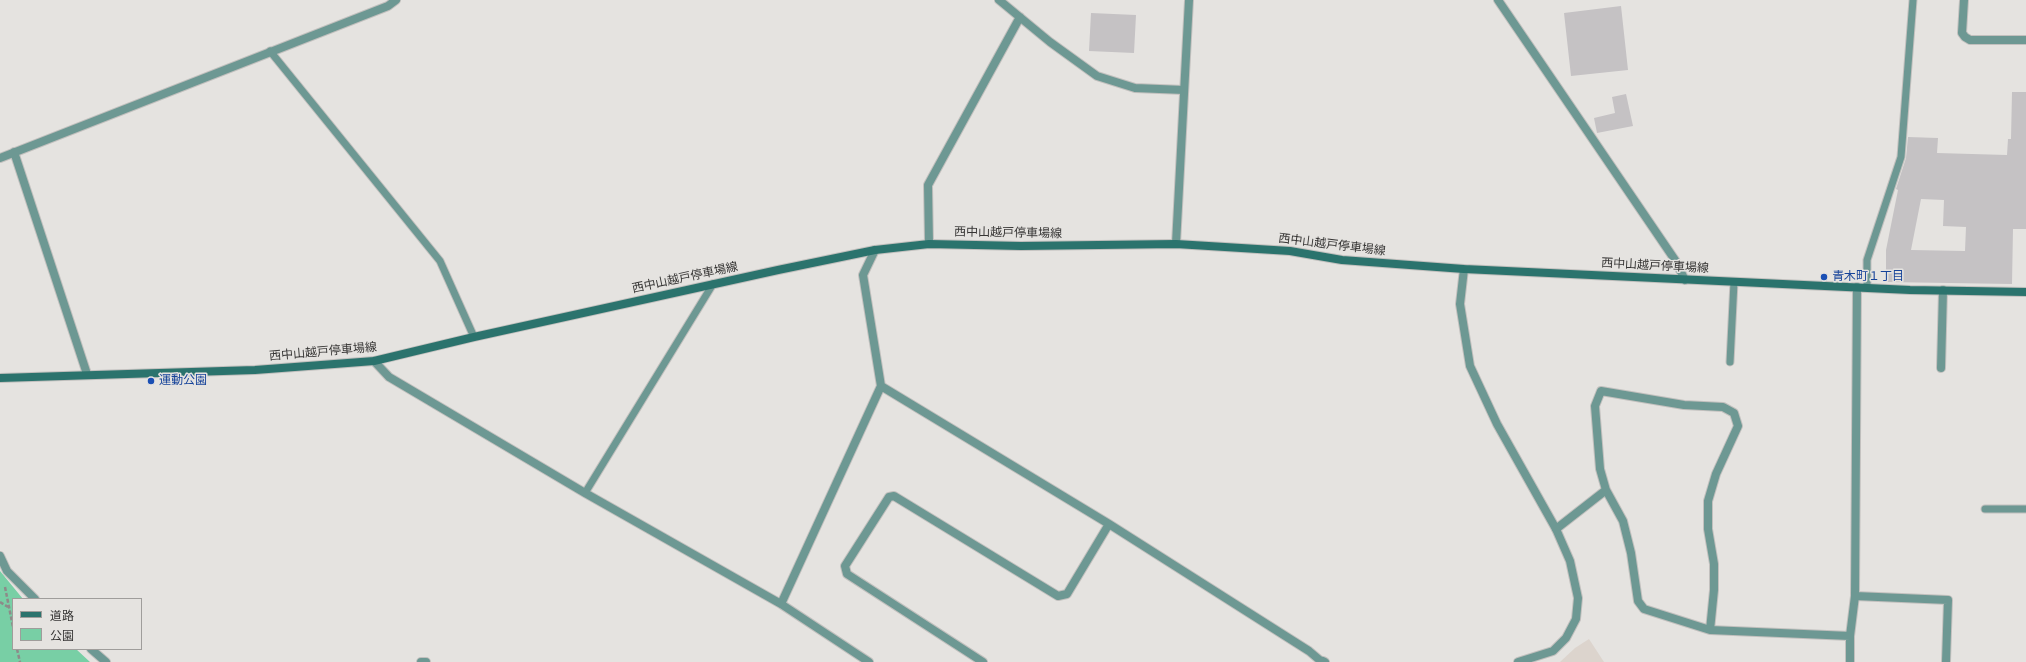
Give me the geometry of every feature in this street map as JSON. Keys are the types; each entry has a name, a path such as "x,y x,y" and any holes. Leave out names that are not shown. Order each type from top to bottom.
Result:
{"main road":[{"name":"西中山越戸停車場線","path":"0,378 87,374 255,370 374,361 474,337 713,284 875,250 929,244 1021,246 1176,244 1290,251 1342,260 1464,269 1549,272 1685,280 2026,292"}],"street":[{"path":"0,158 388,6 396,0"},
{"path":"999,0 1050,42 1097,76 1135,88 1184,90"},
{"path":"1176,244 1189,0"},
{"path":"1498,0 1675,260 1685,280"},
{"path":"1964,0 1962,33 1965,37 1970,40 2026,40"},
{"path":"929,244 928,185 1020,16"},
{"path":"14,152 87,374"},
{"path":"781,604 881,386 863,275 875,250"},
{"path":"1464,269 1460,304 1470,366 1497,424 1556,529 1572,569 1578,598 1576,619 1566,638 1553,651 1518,662"},
{"path":"1850,662 1850,636 1855,596 1857,287"},
{"path":"1941,368 1943,290"},
{"path":"374,361 389,377 585,493 781,604 868,662"},
{"path":"881,386 1110,524 1323,662"},
{"path":"1710,630 1714,590 1714,570 1708,529 1708,500 1716,474 1738,426 1734,413 1723,407 1684,405 1601,391 1595,406 1600,469 1606,490 1623,521 1631,553 1638,601 1644,609 1710,630 1850,636"},
{"path":"1556,529 1606,490"},
{"path":"984,662 847,574 845,566 889,496 894,496 1058,596 1067,594 1110,524"},
{"path":"0,556 7,571 34,598"},
{"path":"1855,596 1948,600 1946,662"},
{"path":"92,650 106,662"},
{"path":"421,662 426,662"}],"lane":[{"path":"1868,287 1867,260 1900,157 1913,0"},
{"path":"270,51 440,261 474,337"},
{"path":"1730,362 1734,282"},
{"path":"585,493 713,284"},
{"path":"1985,509 2026,509"}],"path":[{"path":"7,571 2,575 12,622"},
{"path":"0,602 9,607"},
{"path":"17,650 20,662"}],"shaded area":[{"path":"1589,639 1604,662 1560,662 1575,648"}],"green space":[{"path":"0,571 22,598 12,598 12,650 77,650 90,662 0,662"}],"building":[{"path":"1621,6 1628,70 1571,76 1564,13"},
{"path":"1091,13 1136,15 1134,53 1089,51"},
{"path":"2012,92 2026,92 2026,229 2013,229 2012,284 1886,282 1886,250 1898,190 1896,189 1906,158 1908,137 1938,138 1937,153 2007,155 2008,139 2011,139","holes":["1921,199 1944,200 1943,226 1966,227 1965,251 1911,250"]},
{"path":"1626,94 1633,126 1597,133 1594,118 1615,113 1612,97"}],"place":[{"name":"青木町１丁目","path":"1824,277"},
{"name":"運動公園","path":"151,381"}]}
